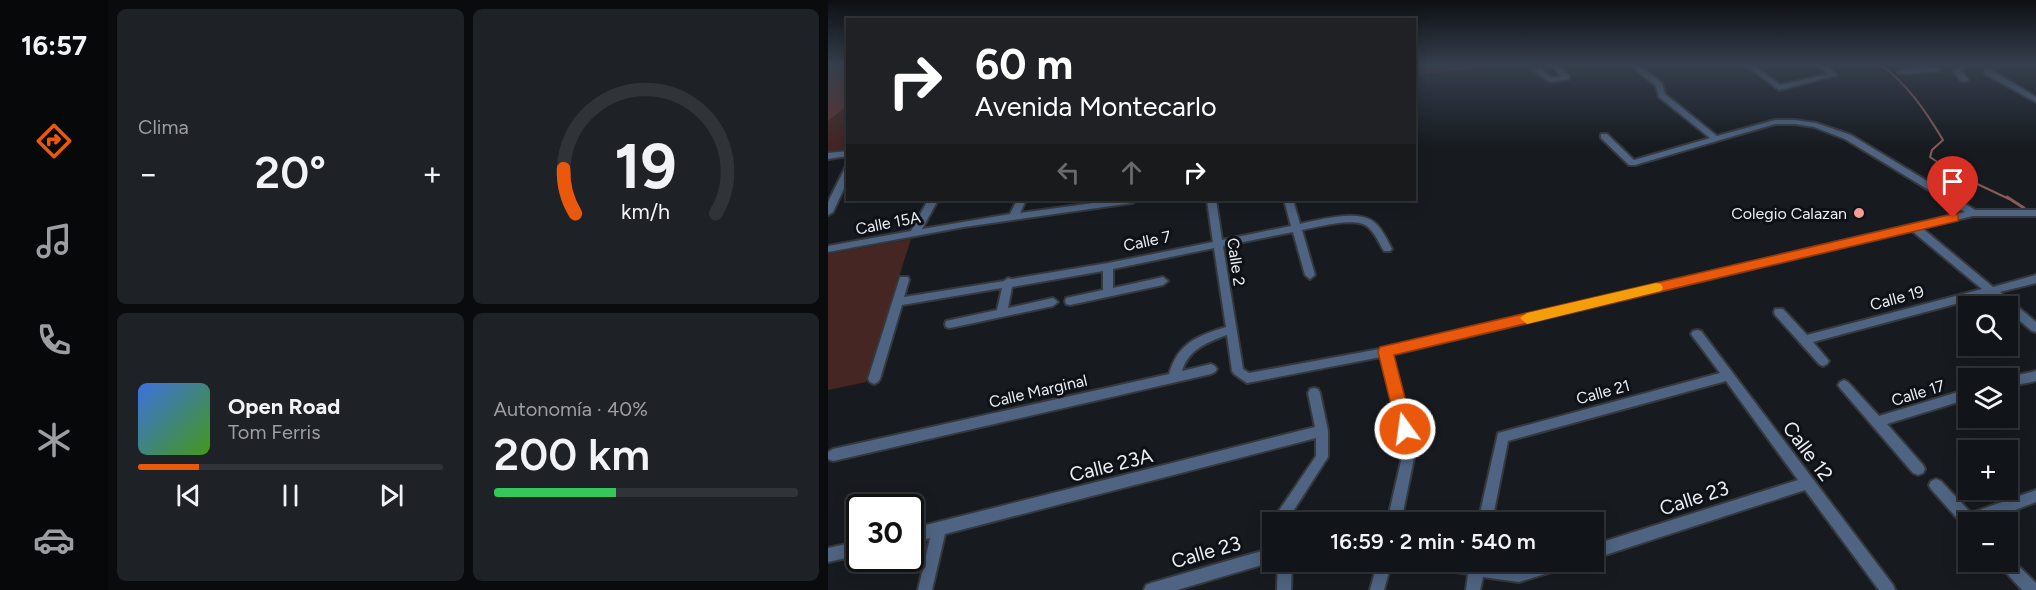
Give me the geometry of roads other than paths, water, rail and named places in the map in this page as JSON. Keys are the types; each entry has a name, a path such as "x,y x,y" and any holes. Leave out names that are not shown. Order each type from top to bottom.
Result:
{"street":[{"path":"1661,92 1662,95 1716,139"},
{"path":"2021,92 2036,100"},
{"path":"1604,136 1632,163 1775,122 1816,125 1848,137 1973,213"},
{"path":"828,156 846,153"},
{"path":"828,212 846,174"},
{"path":"915,232 932,201"},
{"path":"1014,217 1021,201"},
{"name":"Calle 2","path":"1211,201 1238,371 1247,378 1386,352 1973,213 2036,213"},
{"path":"1289,201 1310,275"},
{"name":"Calle 15A","path":"828,249 915,232 1107,202"},
{"name":"Calle 7","path":"898,302 1108,267 1334,220 1365,220 1376,227 1387,249"},
{"path":"1914,227 2036,328"},
{"path":"1108,267 1108,292"},
{"name":"Calle 19","path":"1805,340 2036,279"},
{"path":"874,379 904,280"},
{"path":"1070,301 1163,281"},
{"path":"1002,312 1008,282"},
{"path":"950,324 1053,302"},
{"path":"1779,312 1823,361"},
{"path":"1174,377 1177,361 1188,348 1207,337 1230,330"},
{"name":"Calle 12","path":"1697,334 1888,590"},
{"path":"1386,352 1410,448 1396,512"},
{"name":"Calle Marginal","path":"833,455 1211,369"},
{"name":"Calle 21","path":"1487,512 1502,437 1727,376"},
{"path":"2018,380 2036,376"},
{"path":"1844,385 1918,469"},
{"path":"1285,512 1322,456 1322,431 1314,393"},
{"name":"Calle 17","path":"1877,422 1958,397"},
{"name":"Calle 23A","path":"924,533 1322,431"},
{"name":"Calle 23","path":"1604,548 1808,483"},
{"path":"1936,485 1961,512"},
{"path":"1993,512 2036,496"},
{"path":"925,590 939,529"},
{"path":"828,555 846,551"},
{"name":"Calle 23","path":"1151,590 1262,558"},
{"path":"1284,590 1285,572"},
{"path":"1377,590 1382,572"},
{"path":"1473,590 1476,572"},
{"path":"1505,572 1519,575 1529,572"},
{"path":"2015,572 2032,590"}],"waterway":[{"path":"1908,92 1930,118 1943,140 1932,150 1930,157 1952,172 2009,199"},
{"path":"2007,197 2024,208"}],"place":[{"name":"Colegio Calazan","path":"1859,213"}]}
